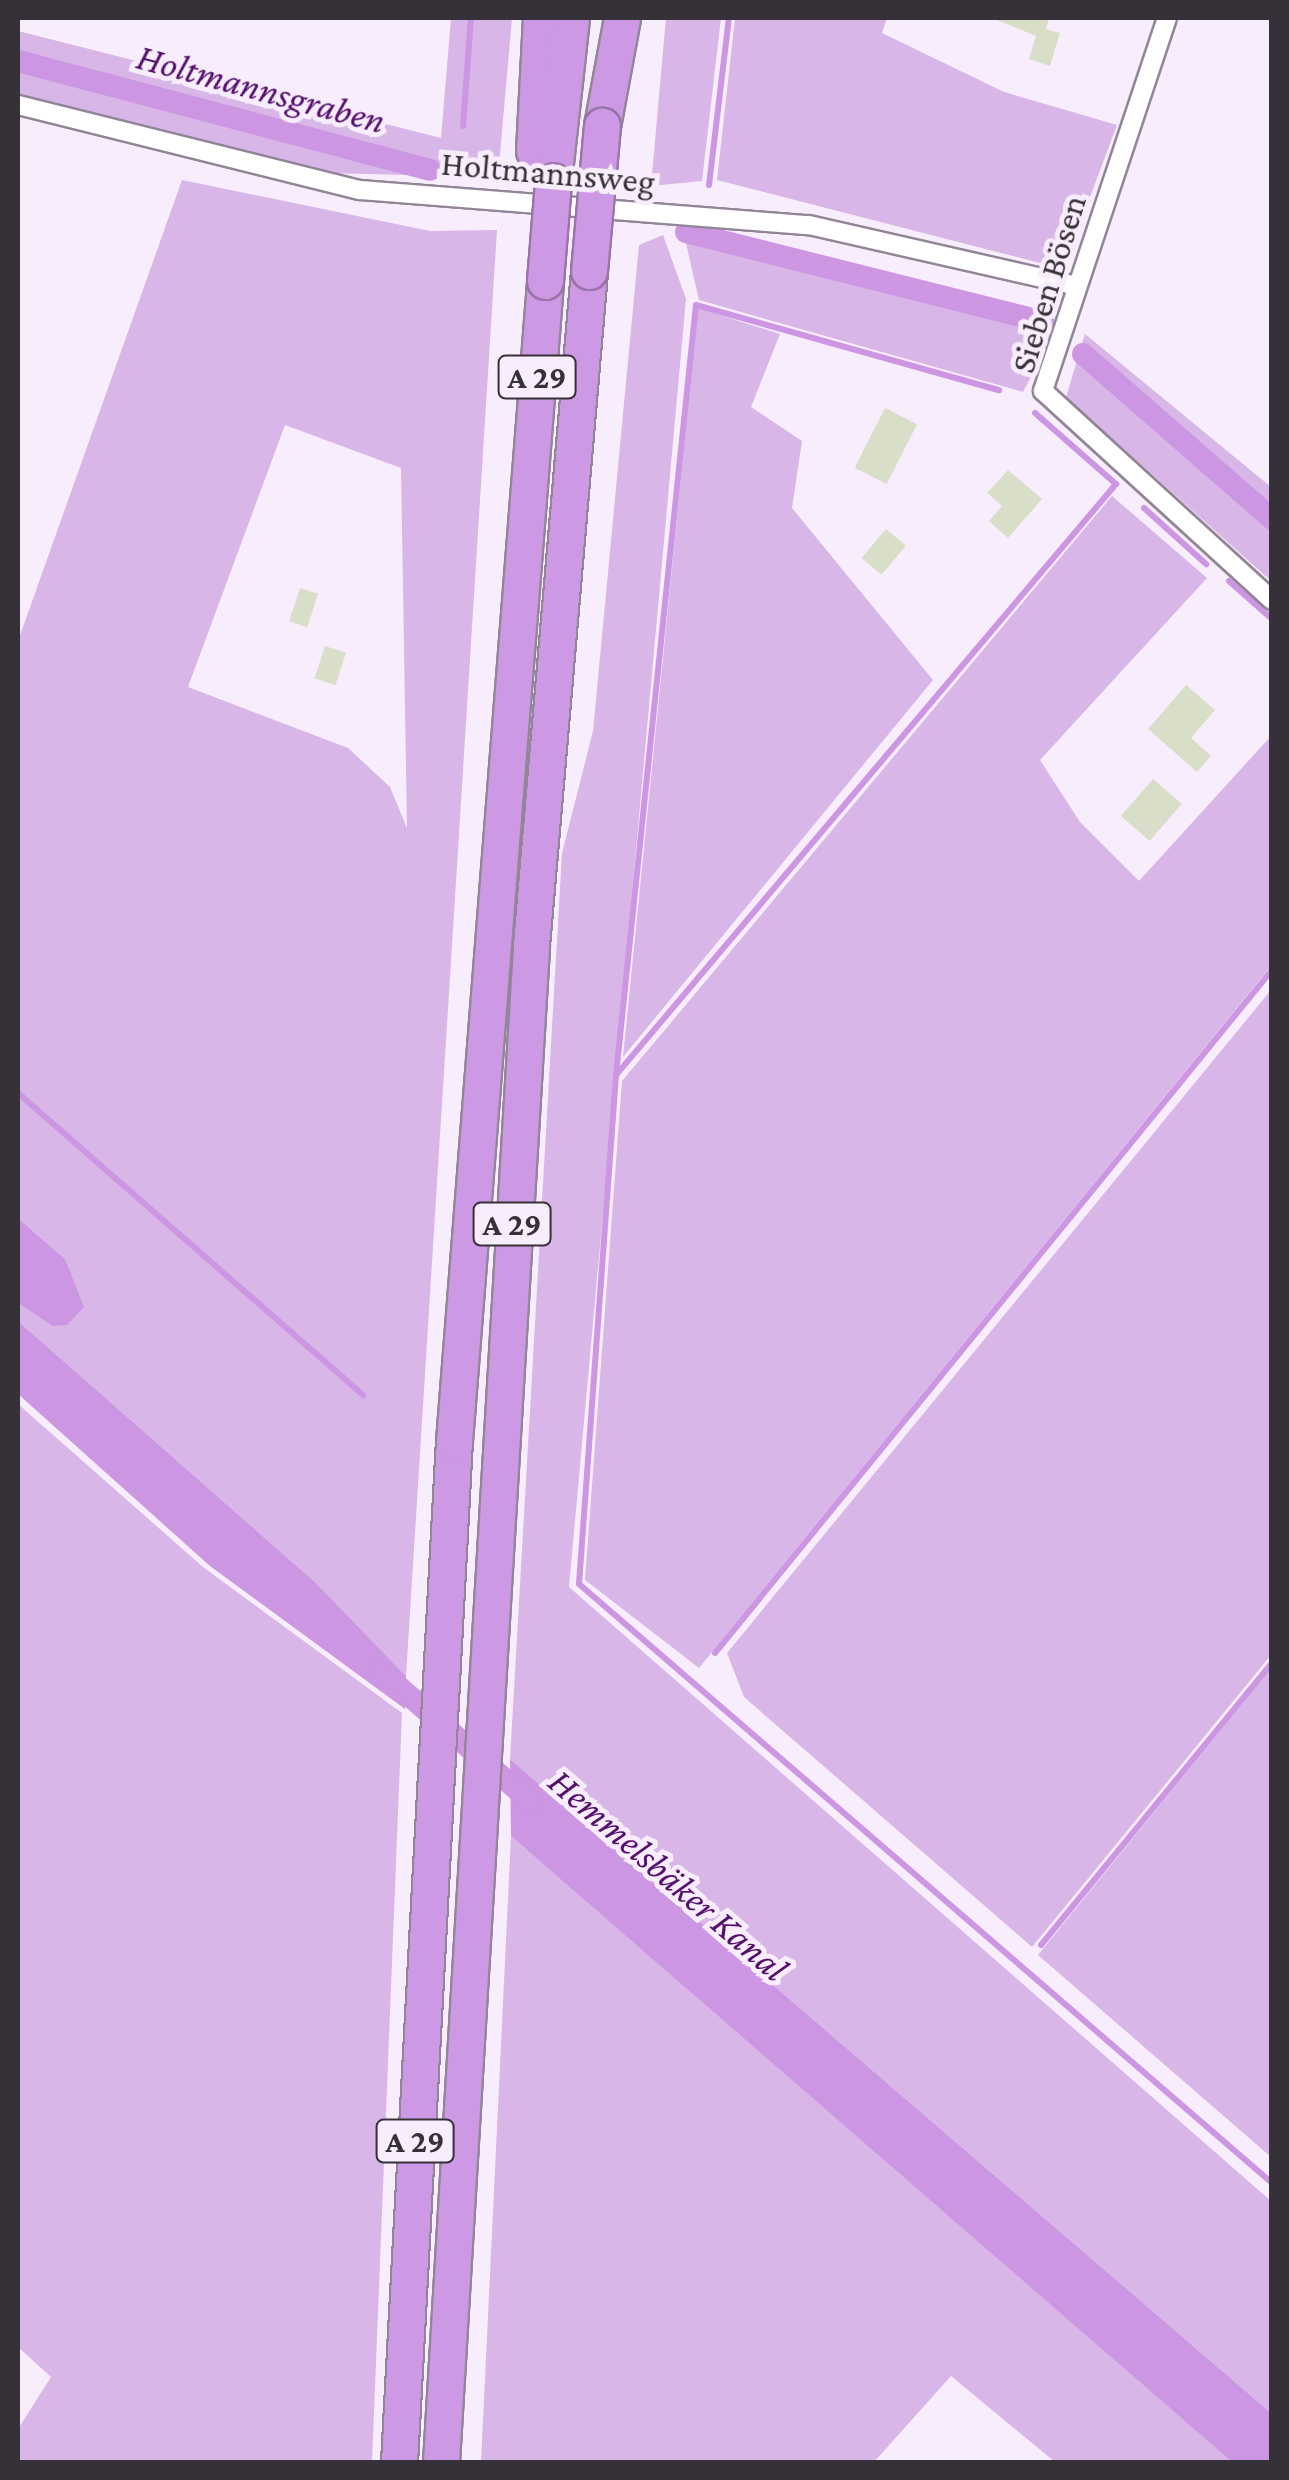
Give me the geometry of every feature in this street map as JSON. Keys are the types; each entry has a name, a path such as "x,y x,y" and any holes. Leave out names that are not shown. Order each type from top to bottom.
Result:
{"highway":[{"path":"542,18 543,180"},
{"name":"A 29","path":"399,2462 445,1603 528,474 536,280 543,180 570,18"},
{"name":"A 29","path":"442,2462 484,1638 612,18"},
{"path":"602,126 622,18"}],"street":[{"name":"Sieben Bösen","path":"1167,18 1043,392 1272,600"},
{"name":"Holtmannsweg","path":"18,104 360,190 810,225 1076,286"}],"shaded area":[{"path":"451,18 512,18 498,177 323,173 18,94 18,31 441,138"},
{"path":"666,18 721,18 702,181 651,186"},
{"path":"735,18 887,18 882,33 1004,92 1117,125 1068,256 1040,263 717,180"},
{"path":"182,180 430,231 497,230 406,1676 315,1582 18,1321 18,1303 52,1326 65,1259 18,1218 18,641","holes":["285,425 401,468 407,828 390,787 348,748 188,687"]},
{"path":"663,235 686,299 569,1587 1271,2201 1271,2413 510,1759 562,853 593,731 639,245"},
{"path":"685,239 1038,330 1048,344 1023,392 699,300"},
{"path":"698,308 780,334 751,407 802,441 792,508 933,680 623,1057"},
{"path":"1085,334 1271,487 1271,581 1066,397"},
{"path":"1112,496 1207,578 1040,760 1080,822 1139,881 1271,736 1271,966 699,1668 585,1580 622,1081"},
{"path":"1271,990 1271,1655 1032,1947 744,1697 727,1653"},
{"path":"18,1218 65,1259 84,1307 67,1325 52,1326 18,1303"},
{"path":"18,1321 315,1582 406,1676 405,1709 210,1566 18,1394"},
{"path":"18,1404 203,1567 402,1713 372,2462 18,2462 18,2429 51,2377 18,2347"},
{"path":"1271,1668 1271,2157 1038,1955"},
{"path":"510,1759 1271,2413 1271,2462 1232,2462 511,1836"},
{"path":"511,1836 1232,2462 1055,2462 951,2376 874,2462 481,2462"}],"building":[{"path":"992,18 1049,18 1046,29 1060,33 1050,66 1029,59 1036,36"},
{"path":"885,408 917,424 887,484 855,468"},
{"path":"1008,470 1042,499 1008,538 989,521 1002,506 987,493"},
{"path":"886,529 906,546 881,575 862,558"},
{"path":"300,588 318,594 307,627 289,621"},
{"path":"325,646 346,653 335,685 314,678"},
{"path":"1186,685 1215,710 1191,738 1211,756 1197,772 1148,729"},
{"path":"1153,779 1182,804 1150,841 1121,816"}],"waterway":[{"path":"463,126 471,18"},
{"path":"709,185 729,18"},
{"name":"Holtmannsgraben","path":"18,61 430,170"},
{"name":"Holtmannsgraben","path":"686,232 1043,322"},
{"path":"616,1075 696,305 999,390"},
{"name":"Holtmannsgraben","path":"1083,354 1272,519"},
{"path":"1035,413 1116,484 616,1075 579,1584 1272,2183"},
{"path":"1144,508 1206,564"},
{"path":"1229,581 1272,619"},
{"path":"715,1653 1272,970"},
{"path":"18,1093 363,1395"},
{"path":"1041,1945 1272,1663"},
{"name":"Hemmelsbäker Kanal","path":"382,1672 531,1802"}]}
